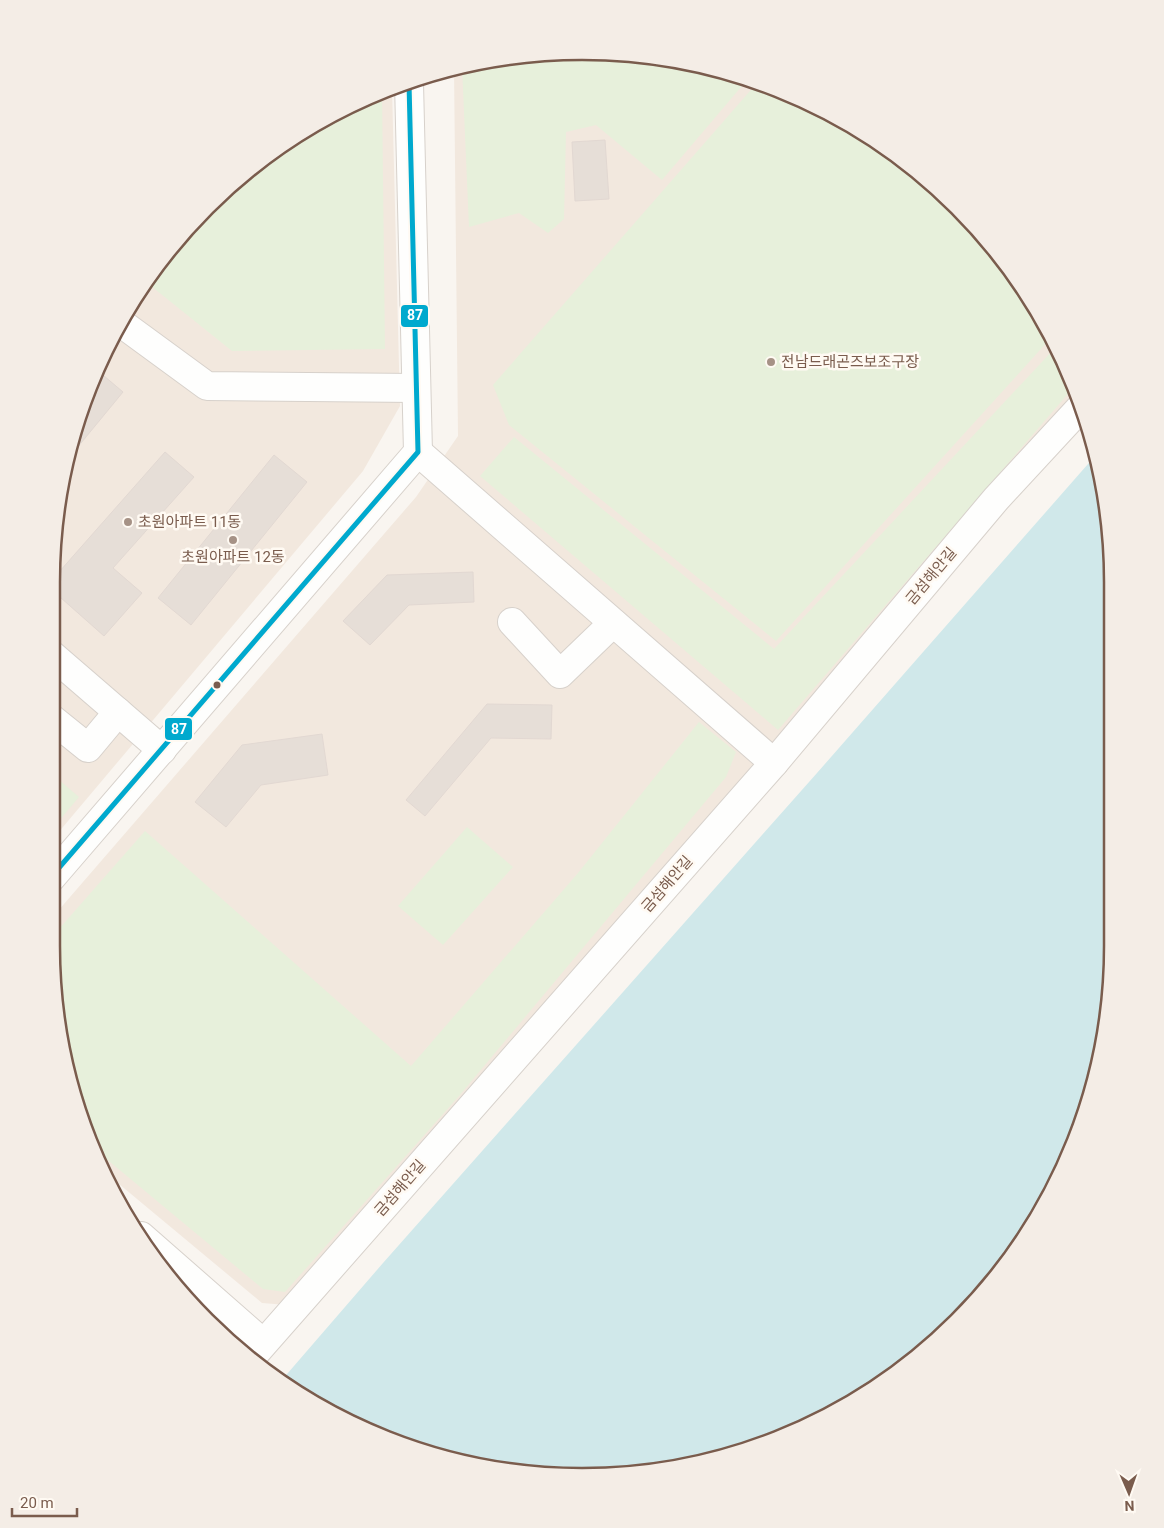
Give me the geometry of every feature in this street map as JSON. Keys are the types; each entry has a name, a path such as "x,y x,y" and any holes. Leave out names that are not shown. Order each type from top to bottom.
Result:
{"street":[{"path":"60,869 418,452 409,90"},
{"path":"127,327 207,386 416,388"},
{"name":"금섬해안길","path":"256,1351 774,763 996,499 1076,413"},
{"path":"418,452 774,763"},
{"path":"512,622 560,674 613,623"},
{"path":"60,662 162,750"},
{"path":"60,725 88,748 118,712"},
{"path":"166,1260 256,1351"}],"shaded area":[{"path":"548,61 616,61 650,64 717,78 782,100 813,114 872,148 900,168 951,213 996,264 1034,321 1050,351 1073,407 287,1305 262,1303 117,1182 114,1177 88,1114 70,1048 61,980 60,909 416,497 458,436 454,76 514,64"},
{"path":"392,96 400,406 363,471 60,831 60,582 64,514 70,480 88,414 114,351 148,292 168,264 213,213 238,190 264,168 321,130 351,114"}],"green space":[{"path":"548,61 616,61 684,70 742,86 662,180 596,125 566,132 564,219 548,233 519,213 469,227 462,74 514,64"},
{"name":"전남드래곤즈보조구장","path":"752,89 813,114 843,130 900,168 926,190 951,213 996,264 1016,292 1046,343 776,641 509,425 493,385"},
{"path":"382,100 385,349 232,351 152,287 168,264 213,213 264,168 321,130"},
{"path":"1051,353 1068,393 778,730 480,476 514,437 774,649"},
{"path":"699,722 736,752 726,777 459,1096 285,1292 263,1289 106,1158 88,1114 70,1048 61,980 60,928 145,831 411,1066 578,873"},
{"path":"60,781 79,797 60,820"},
{"path":"467,827 513,867 443,945 398,906"}],"water":[{"path":"1090,462 1100,514 1104,582 1104,946 1100,1014 1094,1048 1076,1114 1050,1177 1016,1236 974,1290 951,1315 900,1360 843,1398 782,1428 750,1440 684,1458 650,1464 582,1468 548,1467 514,1464 447,1450 382,1428 351,1414 286,1376 383,1263"}],"building":[{"path":"605,140 609,199 575,201 572,142"},
{"path":"103,375 123,392 78,446"},
{"name":"초원아파트 11동","path":"165,452 194,477 113,568 142,593 104,636 60,597 60,571"},
{"name":"초원아파트 12동","path":"274,455 307,482 191,625 158,598"},
{"path":"473,572 474,602 409,605 370,645 343,621 387,575"},
{"path":"487,704 552,705 551,739 491,738 425,816 406,800"},
{"path":"322,734 328,775 261,785 226,827 195,802 242,745"}],"transit line":[{"name":"87","path":"60,867 418,452 409,90"}],"place":[{"name":"전남드래곤즈보조구장","path":"771,362"},
{"name":"초원아파트 11동","path":"128,522"},
{"name":"초원아파트 12동","path":"233,540"}]}
